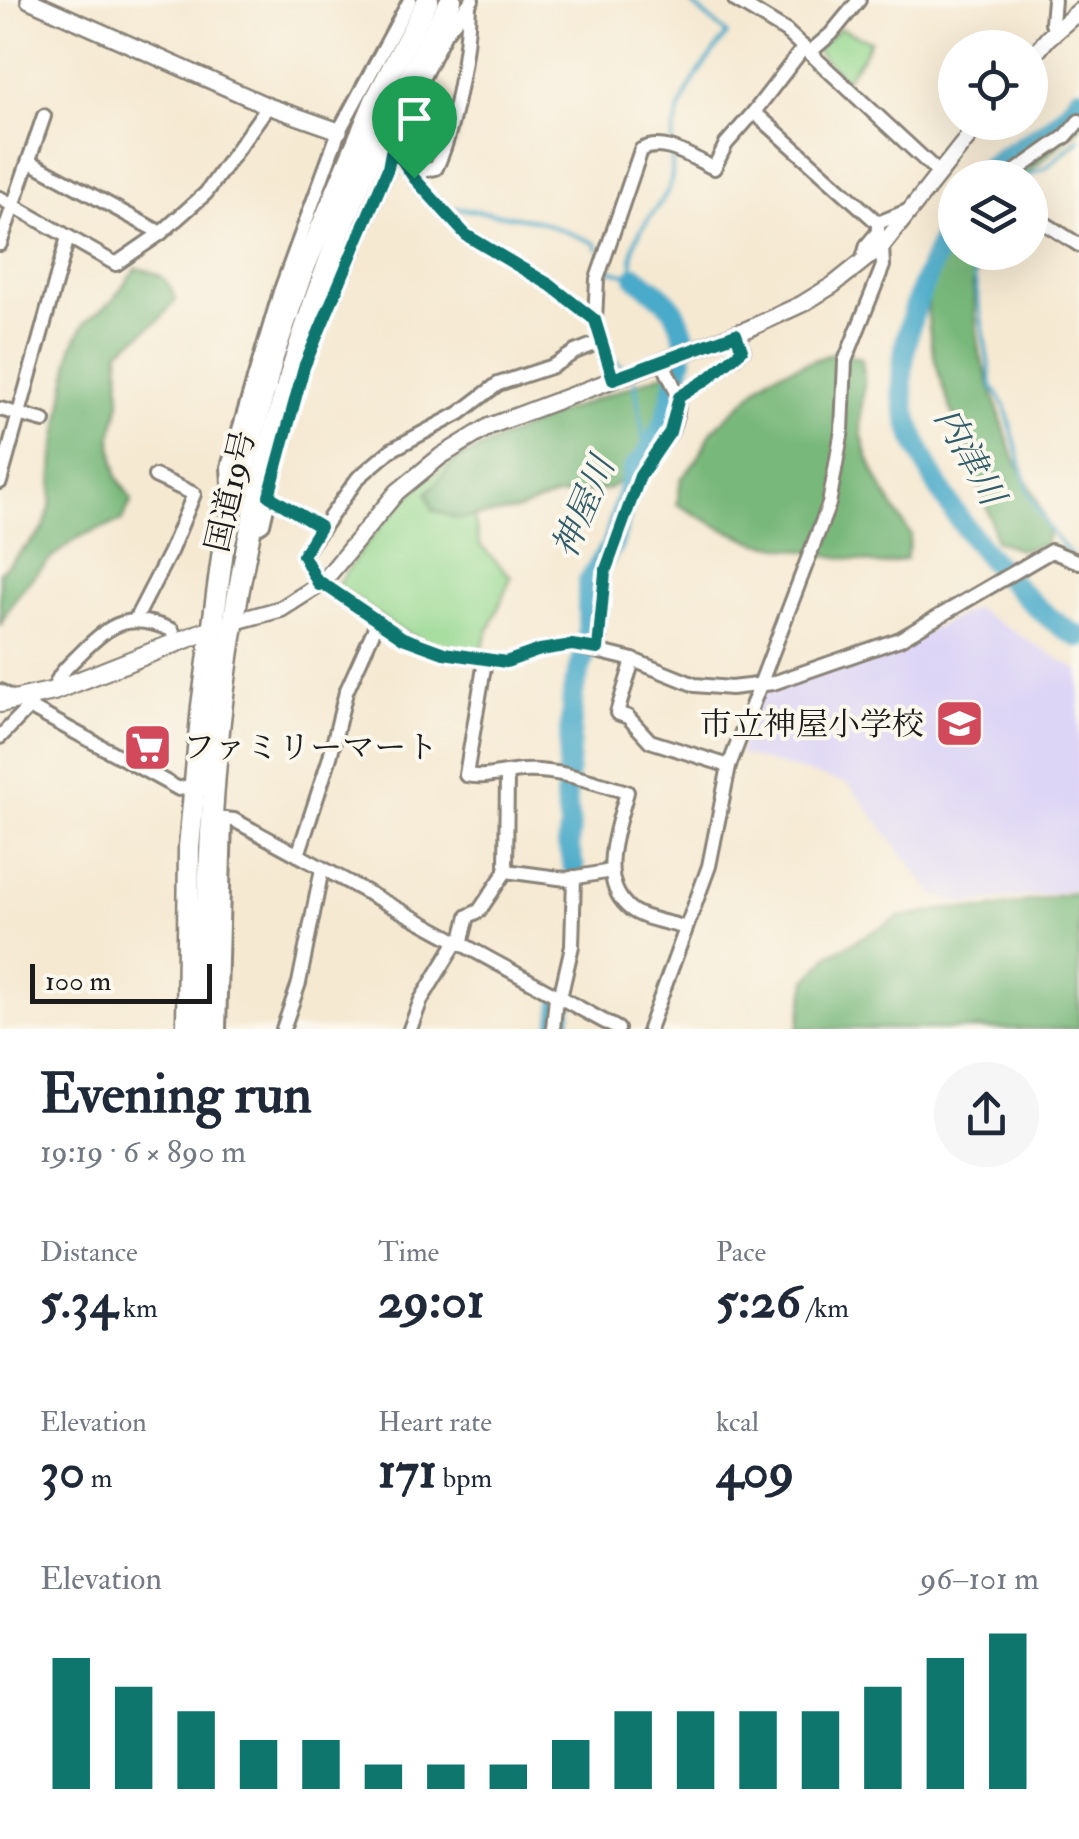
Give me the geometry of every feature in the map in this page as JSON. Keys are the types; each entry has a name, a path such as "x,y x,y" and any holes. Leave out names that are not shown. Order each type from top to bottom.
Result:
{"highway":[{"name":"国道19号","path":"205,1029 218,818 223,550 273,358 302,273 375,101 428,0"},
{"name":"国道19号","path":"187,1029 187,786 223,625 264,495 286,381 346,212 388,119 464,2"},
{"path":"303,328 322,317"}],"main road":[{"path":"16,704 223,625"}],"street":[{"path":"29,0 268,106 343,132"},
{"path":"231,516 228,467 280,292 343,132 410,0"},
{"path":"734,0 759,12 807,50 938,172"},
{"path":"613,379 595,320 597,280 641,150 651,144 662,146 714,168 726,144 807,50 831,34 859,0"},
{"path":"1054,0 1057,30"},
{"path":"320,527 264,495 274,474 322,317 388,168 387,150 464,2"},
{"path":"414,178 417,172 436,168 446,148 468,28 464,2"},
{"path":"1048,40 1079,11"},
{"path":"6,201 116,264 161,234 206,193 268,106"},
{"path":"754,112 878,223 878,232 866,245 862,262"},
{"path":"0,244 6,201 29,161 44,116"},
{"path":"1032,160 1066,136 1079,121"},
{"path":"949,160 966,140"},
{"path":"387,150 402,160 466,235 550,285 595,320"},
{"path":"29,161 161,234"},
{"path":"223,625 281,610 320,584 397,492 441,456 490,426 736,334 802,304 882,246 938,174"},
{"path":"878,223 913,209"},
{"path":"1048,225 1079,244"},
{"path":"0,482 68,237"},
{"path":"649,1029 709,866 729,766 829,504 842,430 845,361 884,266 882,246"},
{"path":"676,391 709,378 742,350 736,334"},
{"path":"600,342 553,366 498,384 460,413 391,450 358,478 303,555 320,584 403,638 444,653 506,662 540,650 572,645 633,660 695,685 731,688 773,683 900,638 1051,551 1079,562"},
{"path":"598,649 605,572 640,476 670,432 676,391 662,361"},
{"path":"0,409 44,422"},
{"path":"136,620 194,494 154,476"},
{"path":"54,691 58,676 107,627 148,620 172,630 177,642"},
{"path":"298,855 330,757 346,692 378,620"},
{"path":"633,660 617,713 628,717 650,741 729,766"},
{"path":"485,661 466,775 484,778 507,773 564,774 627,792 611,871 625,905 686,928"},
{"path":"0,691 16,704 187,786"},
{"path":"0,737 16,704"},
{"path":"410,1029 421,1000 459,943 468,916 479,911 506,871 507,773"},
{"path":"219,1029 218,818 234,820 618,1029"},
{"path":"284,1029 299,983 322,868"},
{"path":"506,871 574,877 611,871"},
{"path":"552,1029 572,946 574,877"}],"shaded area":[{"name":"市立神屋小学校","path":"974,608 1079,671 1079,885 1068,891 967,904 936,897 849,784 739,754 761,692 898,646"}],"green space":[{"path":"840,28 870,41 845,80 816,50"},
{"path":"1079,91 1079,127 1043,160 1017,160 1040,140 1048,140 1048,130"},
{"path":"938,259 938,270 978,270 973,283 979,351 1013,456 1049,531 1045,545 1018,550 995,540 932,348 929,287"},
{"path":"136,268 162,277 176,300 159,320 119,351 120,402 111,439 117,477 132,500 122,521 84,535 47,563 24,587 0,626 0,572 43,530 51,504 54,456 72,347 85,322 111,302"},
{"path":"834,353 861,358 863,442 880,484 911,535 906,559 884,565 758,543 677,504 681,479 697,460 712,431 771,375"},
{"path":"676,369 683,380 669,429 639,467 609,489 553,497 516,511 458,519 433,510 427,493 459,458 556,414"},
{"path":"464,453 472,462 471,505 480,545 511,577 476,654 426,642 396,628 337,585 393,512"},
{"path":"1079,892 1079,1029 798,1029 807,980 829,955 900,917 947,909 987,909"}],"waterway":[{"path":"672,142 685,96 727,34 692,4 694,0"},
{"name":"内津川","path":"999,160 1057,123 1079,98"},
{"path":"1048,166 1079,139"},
{"path":"605,269 636,277 635,241 669,187 672,152"},
{"path":"412,186 423,199"},
{"path":"450,207 536,220 595,243 598,249"},
{"name":"内津川","path":"938,251 913,315 904,358 906,413 919,449 939,487 992,561 1051,619 1079,637"},
{"path":"975,270 992,386 1005,406 1029,493 1048,528 1070,554"},
{"name":"神屋川","path":"636,277 669,304 686,344"},
{"path":"613,359 623,368"},
{"name":"神屋川","path":"574,868 568,845 566,800 573,692 588,642 588,583 613,544 634,469 646,457 665,422 682,359"},
{"path":"635,380 646,457"},
{"name":"神屋川","path":"559,1029 562,1004"}],"place":[{"name":"市立神屋小学校","path":"959,724"},
{"name":"ファミリーマート","path":"148,747"}],"route":[{"path":"391,152 414,178 466,235 550,285 595,320 613,379 736,334 742,350 679,397 670,432 640,476 605,572 598,649 572,645 540,650 506,662 485,661 444,653 403,638 322,583 319,585 303,555 320,527 269,496 304,367 388,168 391,152"}]}
